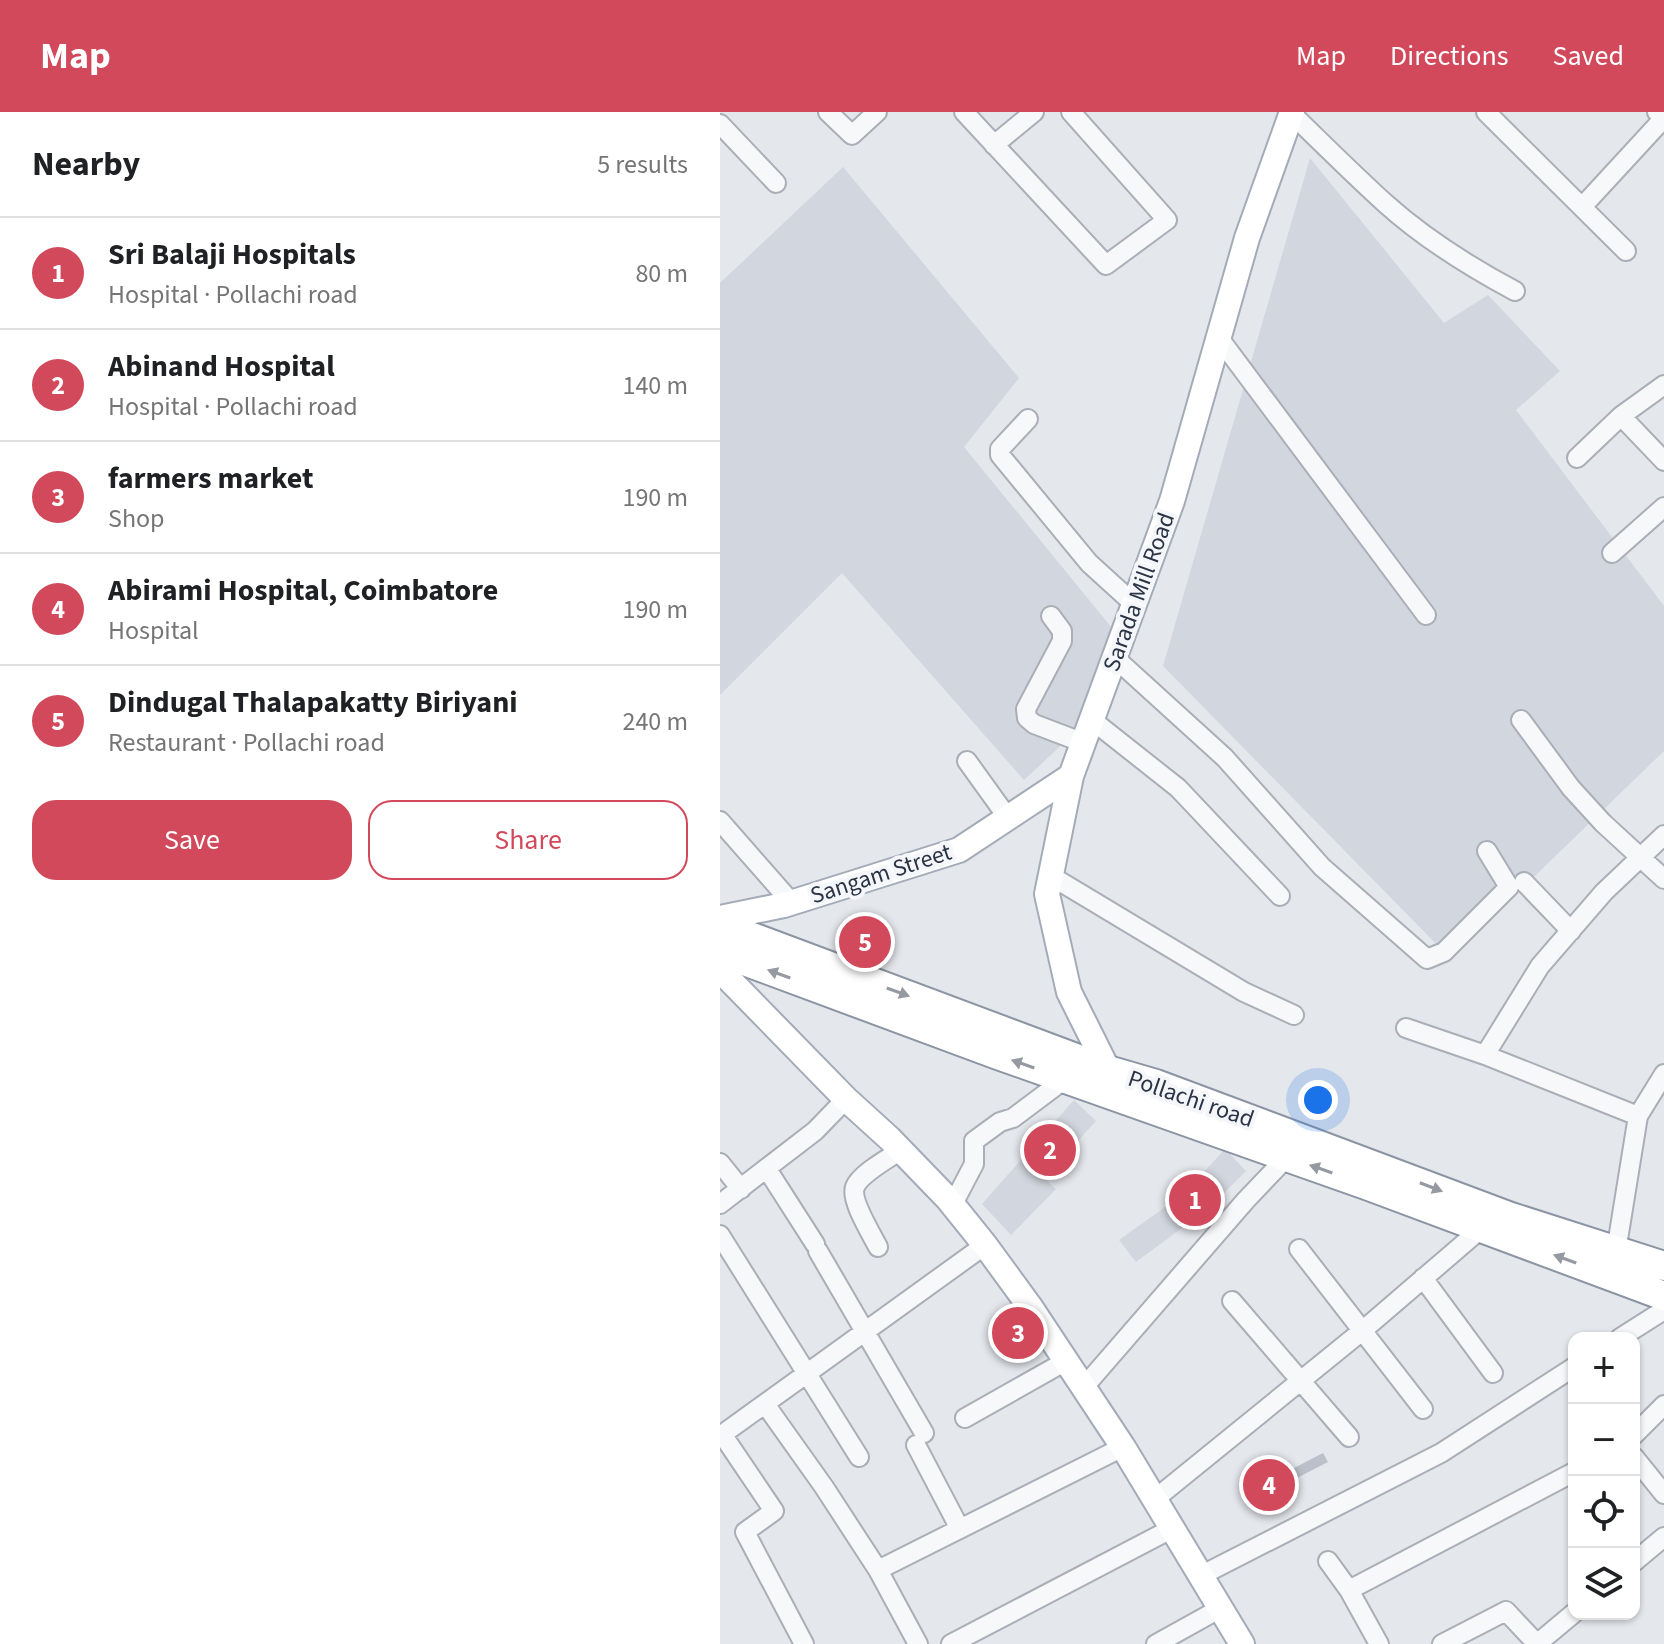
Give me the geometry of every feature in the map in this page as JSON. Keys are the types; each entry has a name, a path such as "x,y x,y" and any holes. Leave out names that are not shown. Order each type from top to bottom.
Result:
{"highway":[{"name":"Pollachi road","path":"720,925 1104,1081 1156,1084 1511,1217 1613,1263 1664,1266"},
{"path":"720,952 1065,1079 1104,1081 1287,1157 1482,1228 1613,1263 1664,1296"}],"main road":[{"name":"Sarada Mill Road","path":"1104,1081 1069,992 1047,894 1071,776 1172,501 1247,238 1292,113"},
{"name":"Sangam Street","path":"720,918 792,903 959,850 1071,776"},
{"path":"720,970 846,1099 901,1150 953,1204 985,1245 1123,1447 1242,1644"}],"street":[{"path":"828,112 852,135 877,112"},
{"path":"964,112 1106,265 1167,220 1071,112"},
{"path":"994,145 1034,112"},
{"path":"1486,112 1626,251"},
{"path":"1582,207 1664,118 1657,112"},
{"path":"1292,113 1388,206 1473,268 1515,291"},
{"path":"720,124 776,183"},
{"path":"1219,338 1426,615"},
{"path":"1577,458 1621,416 1664,385"},
{"path":"1621,416 1664,461"},
{"path":"1028,419 1000,449 1000,455 1089,563 1134,604"},
{"path":"1612,553 1664,507"},
{"path":"1051,616 1062,631 1062,641 1026,709 1027,718 1034,724 1088,731 1178,788 1280,896"},
{"path":"1115,658 1225,758 1322,867 1427,959 1444,952 1509,887 1487,851"},
{"path":"1521,720 1571,788 1603,823 1664,879"},
{"path":"967,761 1008,818"},
{"path":"720,821 792,903"},
{"path":"1485,1055 1540,966 1604,892 1664,835"},
{"path":"1051,876 1244,992 1294,1015"},
{"path":"1524,882 1571,931"},
{"path":"1406,1028 1485,1055 1638,1116"},
{"path":"1613,1263 1638,1116 1664,1074"},
{"path":"953,1204 974,1164 974,1141 1000,1122 1013,1118 1065,1079"},
{"path":"720,1204 815,1131 846,1099"},
{"path":"878,1247 854,1198 855,1187 862,1178 901,1150"},
{"path":"1084,1387 1287,1157"},
{"path":"720,1163 741,1189"},
{"path":"767,1169 865,1332 920,1439 960,1529"},
{"path":"1155,1499 1362,1331 1482,1228"},
{"path":"720,1235 859,1457"},
{"path":"804,1644 745,1532 774,1511 721,1435 985,1245"},
{"path":"1299,1249 1423,1409"},
{"path":"1423,1278 1493,1373"},
{"path":"1232,1301 1349,1437"},
{"path":"1629,1332 1664,1310"},
{"path":"965,1418 1066,1361"},
{"path":"1202,1575 1441,1453 1568,1371"},
{"path":"765,1404 878,1570 918,1644"},
{"path":"1640,1429 1664,1405"},
{"path":"878,1570 1123,1447"},
{"path":"1640,1464 1664,1494"},
{"path":"1349,1590 1568,1475"},
{"path":"951,1644 1173,1528"},
{"path":"1640,1557 1664,1537"},
{"path":"1328,1561 1349,1590 1379,1644"},
{"path":"1156,1644 1221,1608"},
{"path":"1442,1644 1506,1611 1537,1644 1568,1618"}],"shaded area":[{"path":"1310,158 1444,323 1488,295 1560,371 1516,410 1664,606 1664,751 1450,958 1163,666"},
{"path":"843,167 1019,378 964,447 1112,628 1084,724 1024,780 842,573 720,695 720,283"},
{"path":"1074,1100 1096,1121 1044,1178 1056,1189 1011,1235 982,1204"},
{"path":"1225,1149 1246,1171 1209,1208 1136,1262 1119,1240 1185,1193"}],"building":[{"path":"1323,1453 1328,1462 1254,1500 1250,1491"}],"place":[{"name":"Dindugal Thalapakatty Biriyani","path":"865,942"},
{"name":"Abinand Hospital","path":"1050,1150"},
{"name":"Sri Balaji Hospitals","path":"1195,1200"},
{"name":"farmers market","path":"1018,1333"},
{"name":"Abirami Hospital, Coimbatore","path":"1269,1485"}]}
